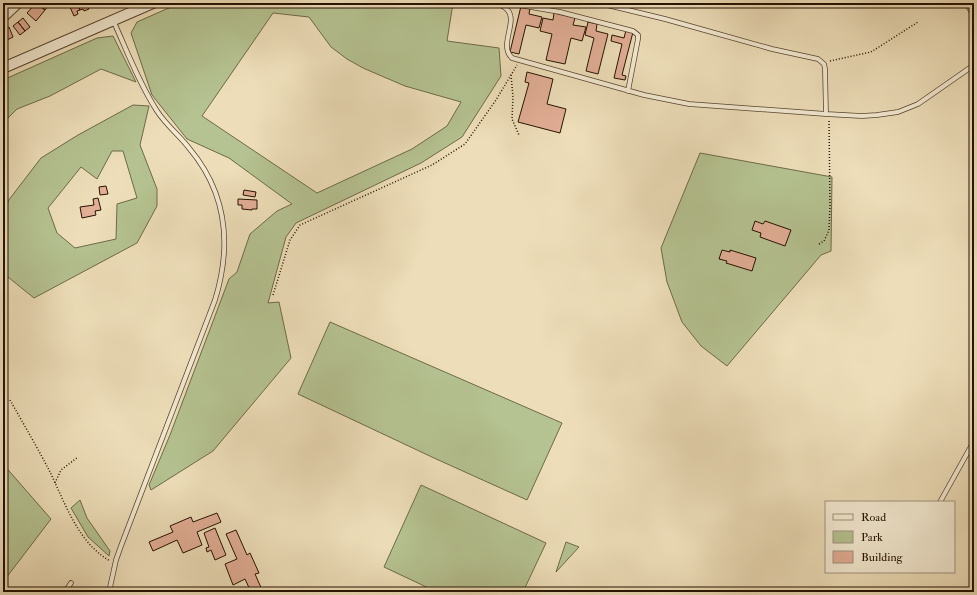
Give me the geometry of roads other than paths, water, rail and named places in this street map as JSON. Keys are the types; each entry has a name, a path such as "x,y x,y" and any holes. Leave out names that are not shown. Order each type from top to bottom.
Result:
{"street":[{"path":"3,18 19,3"},
{"path":"3,68 153,3"}],"lane":[{"path":"489,3 504,7 510,16 511,23 506,44 506,51 512,58 628,91 655,98 689,104 828,114 877,115 908,109 974,65"},
{"path":"599,3 665,19 772,49 818,59 824,64 828,114"},
{"path":"498,5 519,5 579,16 633,31 638,36 638,39 628,91"},
{"path":"109,592 115,564 143,486 216,300 223,272 225,248 224,224 209,177 189,147 165,122 153,104 135,69 113,20"},
{"path":"941,501 974,441"},
{"path":"65,592 71,583"}]}
